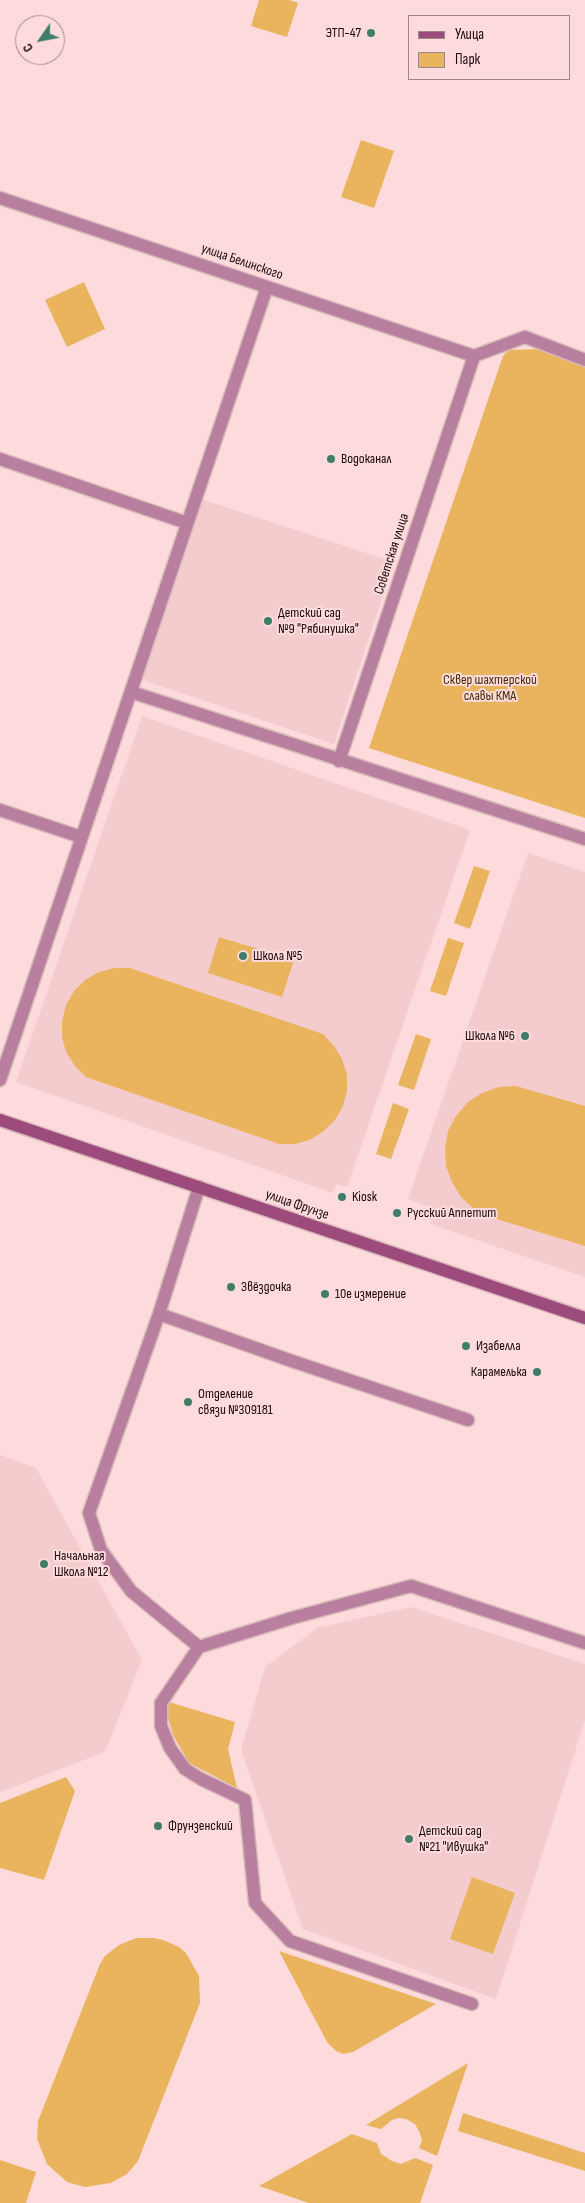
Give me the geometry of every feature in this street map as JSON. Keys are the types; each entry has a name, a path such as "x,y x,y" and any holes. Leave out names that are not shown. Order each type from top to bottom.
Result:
{"main road":[{"name":"улица Фрунзе","path":"0,1120 585,1318"}],"street":[{"name":"улица Белинского","path":"0,198 474,356"},
{"path":"0,1080 267,287"},
{"path":"474,356 525,337 585,360"},
{"name":"Советская улица","path":"339,761 474,356"},
{"path":"0,459 187,523"},
{"path":"131,692 339,761 585,839"},
{"path":"0,810 81,837"},
{"path":"199,1187 158,1314 89,1513 101,1550 131,1591 199,1647"},
{"path":"158,1314 468,1420"},
{"path":"472,2004 290,1942 254,1903 245,1800 201,1780 185,1769 170,1748 161,1726 161,1703 199,1647 292,1618 411,1586 585,1642"}],"shaded area":[{"name":"Детский сад №9 \"Рябинушка\"","path":"201,499 394,562 334,744 142,680"},
{"name":"Школа №5","path":"142,716 470,830 347,1187 336,1184 333,1193 16,1082"},
{"name":"Школа №6","path":"528,853 585,872 585,1277 430,1224 435,1209 408,1199"},
{"name":"Начальная Школа №12","path":"0,1455 36,1468 142,1660 105,1752 0,1792"},
{"name":"Детский сад №21 \"Ивушка\"","path":"411,1607 585,1664 585,1720 496,1999 303,1929 241,1750 265,1667 317,1628"}],"green space":[{"path":"259,0 289,0 298,3 287,37 251,26"},
{"path":"361,140 394,151 374,208 341,197"},
{"path":"84,282 105,329 67,347 45,300"},
{"name":"Сквер шахтерской славы КМА","path":"539,349 585,365 585,818 369,748 503,356 509,350"},
{"path":"474,866 490,871 470,929 454,923"},
{"path":"219,937 294,960 282,997 208,973"},
{"path":"448,938 464,943 446,996 430,991"},
{"path":"114,968 130,968 323,1034 342,1059 347,1075 347,1091 343,1106 335,1120 324,1131 310,1140 295,1144 279,1144 86,1077 75,1066 66,1052 62,1037 62,1021 66,1005 74,991 85,980 99,972"},
{"path":"416,1034 431,1039 414,1090 398,1085"},
{"path":"516,1086 585,1106 585,1246 490,1217 474,1209 461,1197 452,1182 446,1166 445,1148 448,1131 456,1116 468,1102 482,1093 499,1087"},
{"path":"393,1103 409,1109 391,1159 376,1154"},
{"path":"169,1702 235,1722 228,1749 237,1788 189,1763 173,1735 167,1714"},
{"path":"66,1777 75,1791 44,1880 0,1868 0,1803"},
{"path":"472,1877 515,1893 493,1954 450,1939"},
{"path":"136,1938 163,1940 179,1947 186,1953 199,1976 200,2003 138,2161 127,2174 111,2183 85,2187 67,2182 47,2164 37,2139 38,2121 100,1964 105,1956 119,1945"},
{"path":"279,1951 436,2004 353,2052 343,2054 336,2051 327,2042"},
{"path":"468,2063 437,2156 419,2148 422,2141 420,2133 415,2124 406,2119 392,2120 381,2129 366,2125"},
{"path":"463,2113 585,2153 585,2171 458,2131"},
{"path":"352,2134 377,2143 381,2154 392,2161 401,2164 415,2158 433,2165 420,2203 309,2203 259,2186"},
{"path":"0,2160 36,2172 26,2203 0,2203"}],"place":[{"name":"ЭТП-47","path":"371,33"},
{"name":"Водоканал","path":"331,459"},
{"name":"Детский сад №9 \"Рябинушка\"","path":"268,621"},
{"name":"Школа №5","path":"243,956"},
{"name":"Школа №6","path":"525,1036"},
{"name":"Kiosk","path":"342,1197"},
{"name":"Русский Аппетит","path":"397,1213"},
{"name":"Звёздочка","path":"231,1287"},
{"name":"10е измерение","path":"325,1294"},
{"name":"Изабелла","path":"466,1346"},
{"name":"Карамелька","path":"537,1372"},
{"name":"Отделение связи №309181","path":"188,1402"},
{"name":"Начальная Школа №12","path":"44,1564"},
{"name":"Фрунзенский","path":"158,1826"},
{"name":"Детский сад №21 \"Ивушка\"","path":"409,1839"}]}
